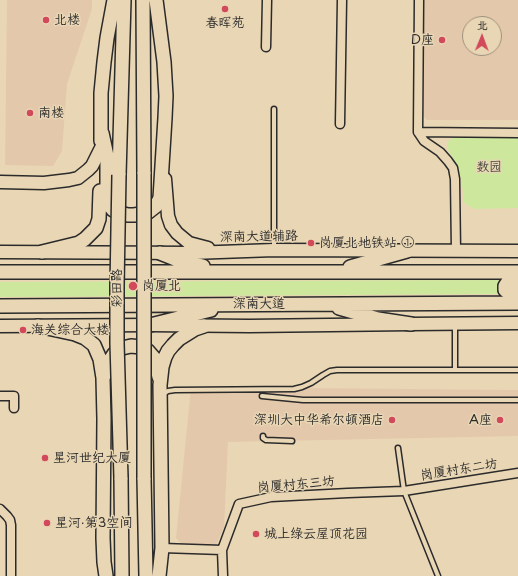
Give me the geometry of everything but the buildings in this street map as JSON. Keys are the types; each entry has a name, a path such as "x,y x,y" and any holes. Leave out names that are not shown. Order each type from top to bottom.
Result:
{"main road":[{"path":"42,252 79,243 96,228 99,219 104,62 114,0"},
{"name":"彩田路","path":"122,576 116,286 124,0"},
{"path":"143,0 144,478 146,576"},
{"path":"102,133 107,156 107,200 109,205 113,210 128,215 142,215 153,210 160,198 166,96 164,62 156,0"},
{"path":"0,181 44,183 78,178 92,166 101,148"},
{"path":"163,151 168,216 171,225 177,233 189,243 202,247 235,251"},
{"name":"深南大道辅路","path":"0,252 160,253 274,250 518,251"},
{"path":"333,272 407,251"},
{"path":"160,253 180,261 224,272"},
{"path":"0,272 518,272"},
{"path":"518,280 509,281 505,286 505,290 510,294 518,294"},
{"name":"深南大道","path":"0,306 518,303"},
{"path":"324,304 363,315 411,324"},
{"path":"150,325 236,305"},
{"path":"0,316 18,306"},
{"path":"0,326 249,326 518,323"},
{"path":"38,326 76,334 91,342 100,358 103,378 103,538 106,576"},
{"path":"159,576 162,548 160,385 162,367 168,351 179,338 204,326"},
{"path":"103,378 114,354 122,348 131,346 141,347 148,351 155,360 160,385"}],"street":[{"path":"266,47 267,0"},
{"path":"340,124 342,0"},
{"path":"420,0 418,132 424,141 440,152 448,160 453,168 456,179 456,251"},
{"path":"418,132 518,133"},
{"path":"0,396 14,396 14,408"},
{"name":"岗厦村东二坊","path":"404,491 518,473"},
{"name":"岗厦村东三坊","path":"222,550 239,504 271,497 404,491"},
{"path":"0,509 10,520 11,525 11,576"},
{"path":"162,548 222,550 224,574"}],"lane":[{"path":"274,109 274,250"},
{"path":"455,323 455,370"},
{"path":"160,398 168,391 176,390 302,388 330,371 337,370 518,370"},
{"path":"262,396 303,400 518,400"},
{"path":"263,436 266,440 292,441"},
{"path":"398,448 404,491 438,576"}],"shaded area":[{"path":"7,0 92,0 92,9 67,84 62,151 53,166 5,165"},
{"path":"424,0 518,0 518,120 427,120 419,112 420,4"},
{"path":"191,387 518,390 518,436 228,442 224,527 216,545 182,544 176,538"}],"green space":[{"name":"数园","path":"455,137 518,137 518,208 474,209 463,202 463,191 459,169 448,150 447,145 449,140"},
{"path":"500,280 498,286 500,294 0,297 0,282"}],"place":[{"name":"春晖苑","path":"225,9"},
{"name":"北楼","path":"46,20"},
{"name":"D座","path":"442,40"},
{"name":"南楼","path":"30,113"},
{"name":"岗厦北地铁站 ①","path":"311,243"},
{"name":"岗厦北","path":"133,286"},
{"name":"海关综合大楼","path":"23,330"},
{"name":"深圳大中华希尔顿酒店","path":"392,420"},
{"name":"A座","path":"500,420"},
{"name":"星河世纪大厦","path":"45,458"},
{"name":"星河·第3空间","path":"47,523"},
{"name":"城上绿云屋顶花园","path":"256,534"}]}
